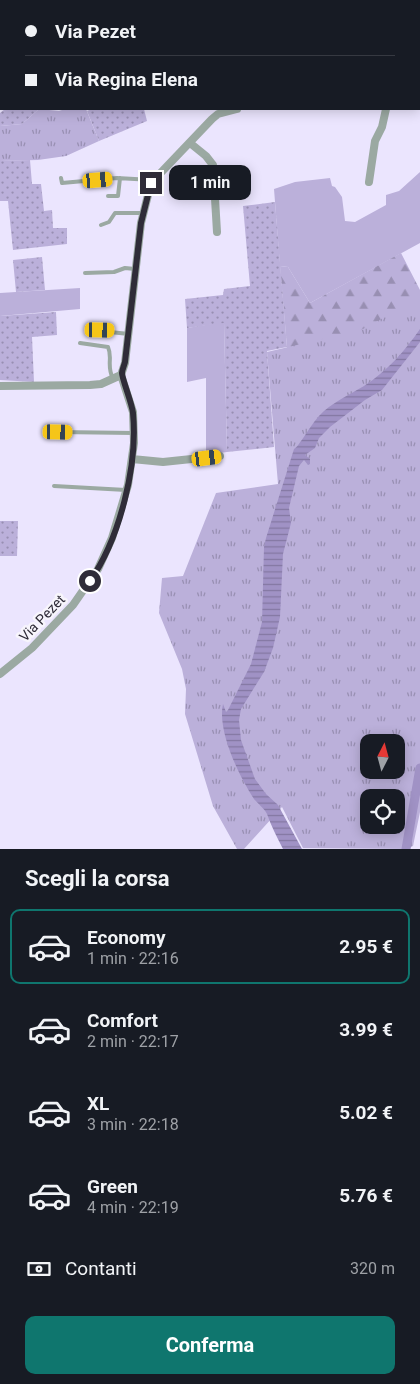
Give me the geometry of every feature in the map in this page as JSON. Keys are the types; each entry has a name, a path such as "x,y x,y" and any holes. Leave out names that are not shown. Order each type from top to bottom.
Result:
{"street":[{"path":"369,182 375,141 382,127 386,110"},
{"path":"0,386 68,387 101,384 121,375 129,334 142,213 154,180 218,111"},
{"path":"190,143 206,156 213,166 217,232"},
{"name":"Via Pezet","path":"0,674 32,648 73,605 98,569 112,538 126,490 132,459 134,433 133,412 121,375"},
{"path":"132,459 163,462 220,456"}],"lane":[{"path":"61,178 62,183 120,178 154,180"},
{"path":"108,196 118,196 120,178"},
{"path":"101,225 109,222 115,213 142,213"},
{"path":"85,273 114,272 125,268 135,268"},
{"path":"100,330 129,334"},
{"path":"80,344 108,347 110,352 108,368 113,379"},
{"path":"58,432 134,433"},
{"path":"54,486 126,490"}],"green space":[{"path":"4,110 38,110 22,124 0,126 0,113"},
{"path":"38,110 86,110 99,141 66,156 38,160 0,161 0,126 22,124"},
{"path":"144,110 147,121 99,141 87,111"},
{"path":"30,160 32,184 41,184 44,211 52,210 53,228 67,228 67,244 13,250 8,201 0,201 0,161"},
{"path":"420,172 420,243 310,303 288,267 280,266 274,189 295,182 330,178 332,186 335,187 342,197 345,221 355,222 386,205 386,195 399,191"},
{"path":"275,202 287,347 267,351 274,447 227,452 224,323 187,328 185,299 223,295 224,289 250,286 243,206"},
{"path":"401,253 420,290 420,328 187,689 184,577 280,484 287,347 280,266 288,267 310,303"},
{"path":"42,257 45,290 16,292 13,260"},
{"path":"80,288 80,309 0,316 0,293"},
{"path":"420,298 420,812 413,846 407,849 303,848 282,807 244,849 237,849 213,806 185,714 186,689 182,669 159,613 162,578 183,576 216,493 278,484 267,352 361,330"},
{"path":"56,312 57,335 32,337 34,382 0,380 0,316"},
{"path":"224,322 227,452 206,455 206,378 187,382 187,328"},
{"path":"0,521 18,521 17,556 0,556"}],"shaded area":[{"path":"420,329 420,342 382,390 365,400 330,427 319,438 315,448 305,455 310,459 310,464 308,465 304,460 299,466 289,508 291,523 283,554 280,617 273,648 264,672 241,709 239,720 241,740 255,779 266,794 278,805 302,849 283,849 267,814 254,799 236,766 226,740 222,715 223,704 226,712 251,664 262,622 264,547 266,538 294,449 316,419 329,407 381,374 402,353"}],"waterway":[{"path":"406,849 420,768"}],"route":[{"path":"90,581 98,569 112,538 128,486 134,443 133,412 125,380 121,375 125,362 141,223 151,183"}]}
